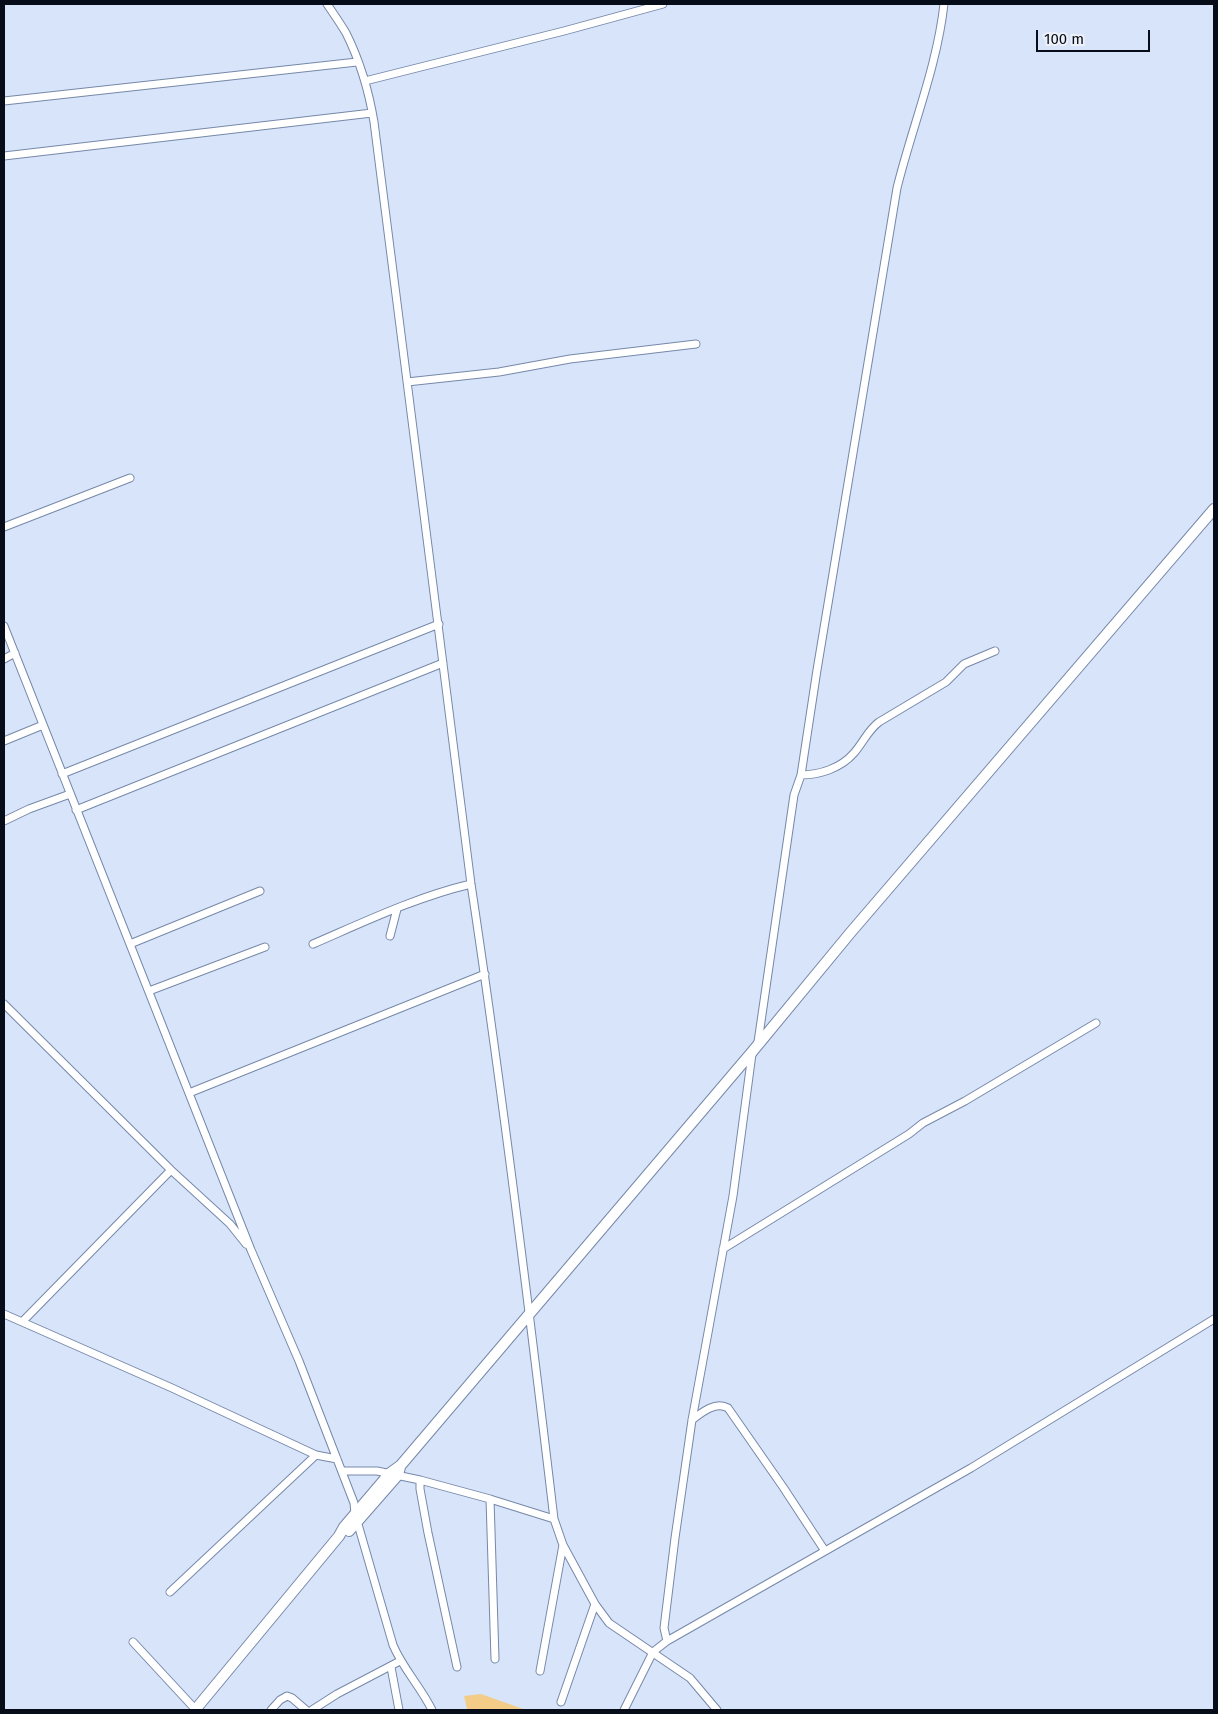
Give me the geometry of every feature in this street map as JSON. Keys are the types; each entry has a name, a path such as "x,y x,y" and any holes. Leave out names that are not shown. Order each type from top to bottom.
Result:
{"main road":[{"path":"196,1710 339,1536 349,1532 362,1506 396,1471 755,1049 851,932 1214,509"}],"street":[{"path":"327,4 345,33 365,81 372,113 471,884 485,974 530,1313 554,1519 563,1545 595,1604 609,1622 690,1678 717,1710"},
{"path":"365,81 663,4"},
{"path":"667,1641 664,1628 692,1420 733,1196 794,795 801,775 897,188 934,58 944,4"},
{"path":"4,101 357,62"},
{"path":"4,156 372,113"},
{"path":"407,382 500,372 570,359 696,344"},
{"path":"4,527 130,478"},
{"path":"62,774 439,624"},
{"path":"4,626 251,1250 299,1361 342,1471 362,1506 356,1518 393,1645 400,1661 421,1689 432,1710"},
{"path":"801,775 824,773 842,762 854,753 871,729 879,722 946,682 964,664 995,651"},
{"path":"4,659 15,653"},
{"path":"76,810 443,663"},
{"path":"4,741 43,726"},
{"path":"4,821 28,809 70,794"},
{"path":"312,944 452,888 471,884"},
{"path":"130,944 260,891"},
{"path":"390,936 397,909"},
{"path":"149,992 265,947"},
{"path":"189,1093 485,974"},
{"path":"4,1004 171,1170 230,1224 251,1250"},
{"path":"723,1249 909,1134 923,1123 965,1101 1096,1023"},
{"path":"23,1322 171,1170"},
{"path":"4,1324 7,1315 172,1388 316,1455 337,1459"},
{"path":"624,1710 653,1652 667,1641 971,1468 1214,1319"},
{"path":"692,1420 705,1410 715,1406 728,1408 783,1486 825,1551"},
{"path":"170,1592 316,1455"},
{"path":"342,1471 396,1471 420,1480 554,1519"},
{"path":"420,1480 428,1533 457,1667"},
{"path":"490,1499 495,1659"},
{"path":"540,1671 563,1545"},
{"path":"562,1702 595,1604"},
{"path":"133,1642 196,1710"},
{"path":"312,1710 337,1694 400,1661"},
{"path":"391,1667 400,1710"},
{"path":"271,1710 280,1700 287,1696 306,1710"}],"shaded area":[{"path":"481,1694 526,1710 464,1710 467,1709 464,1696"}]}
